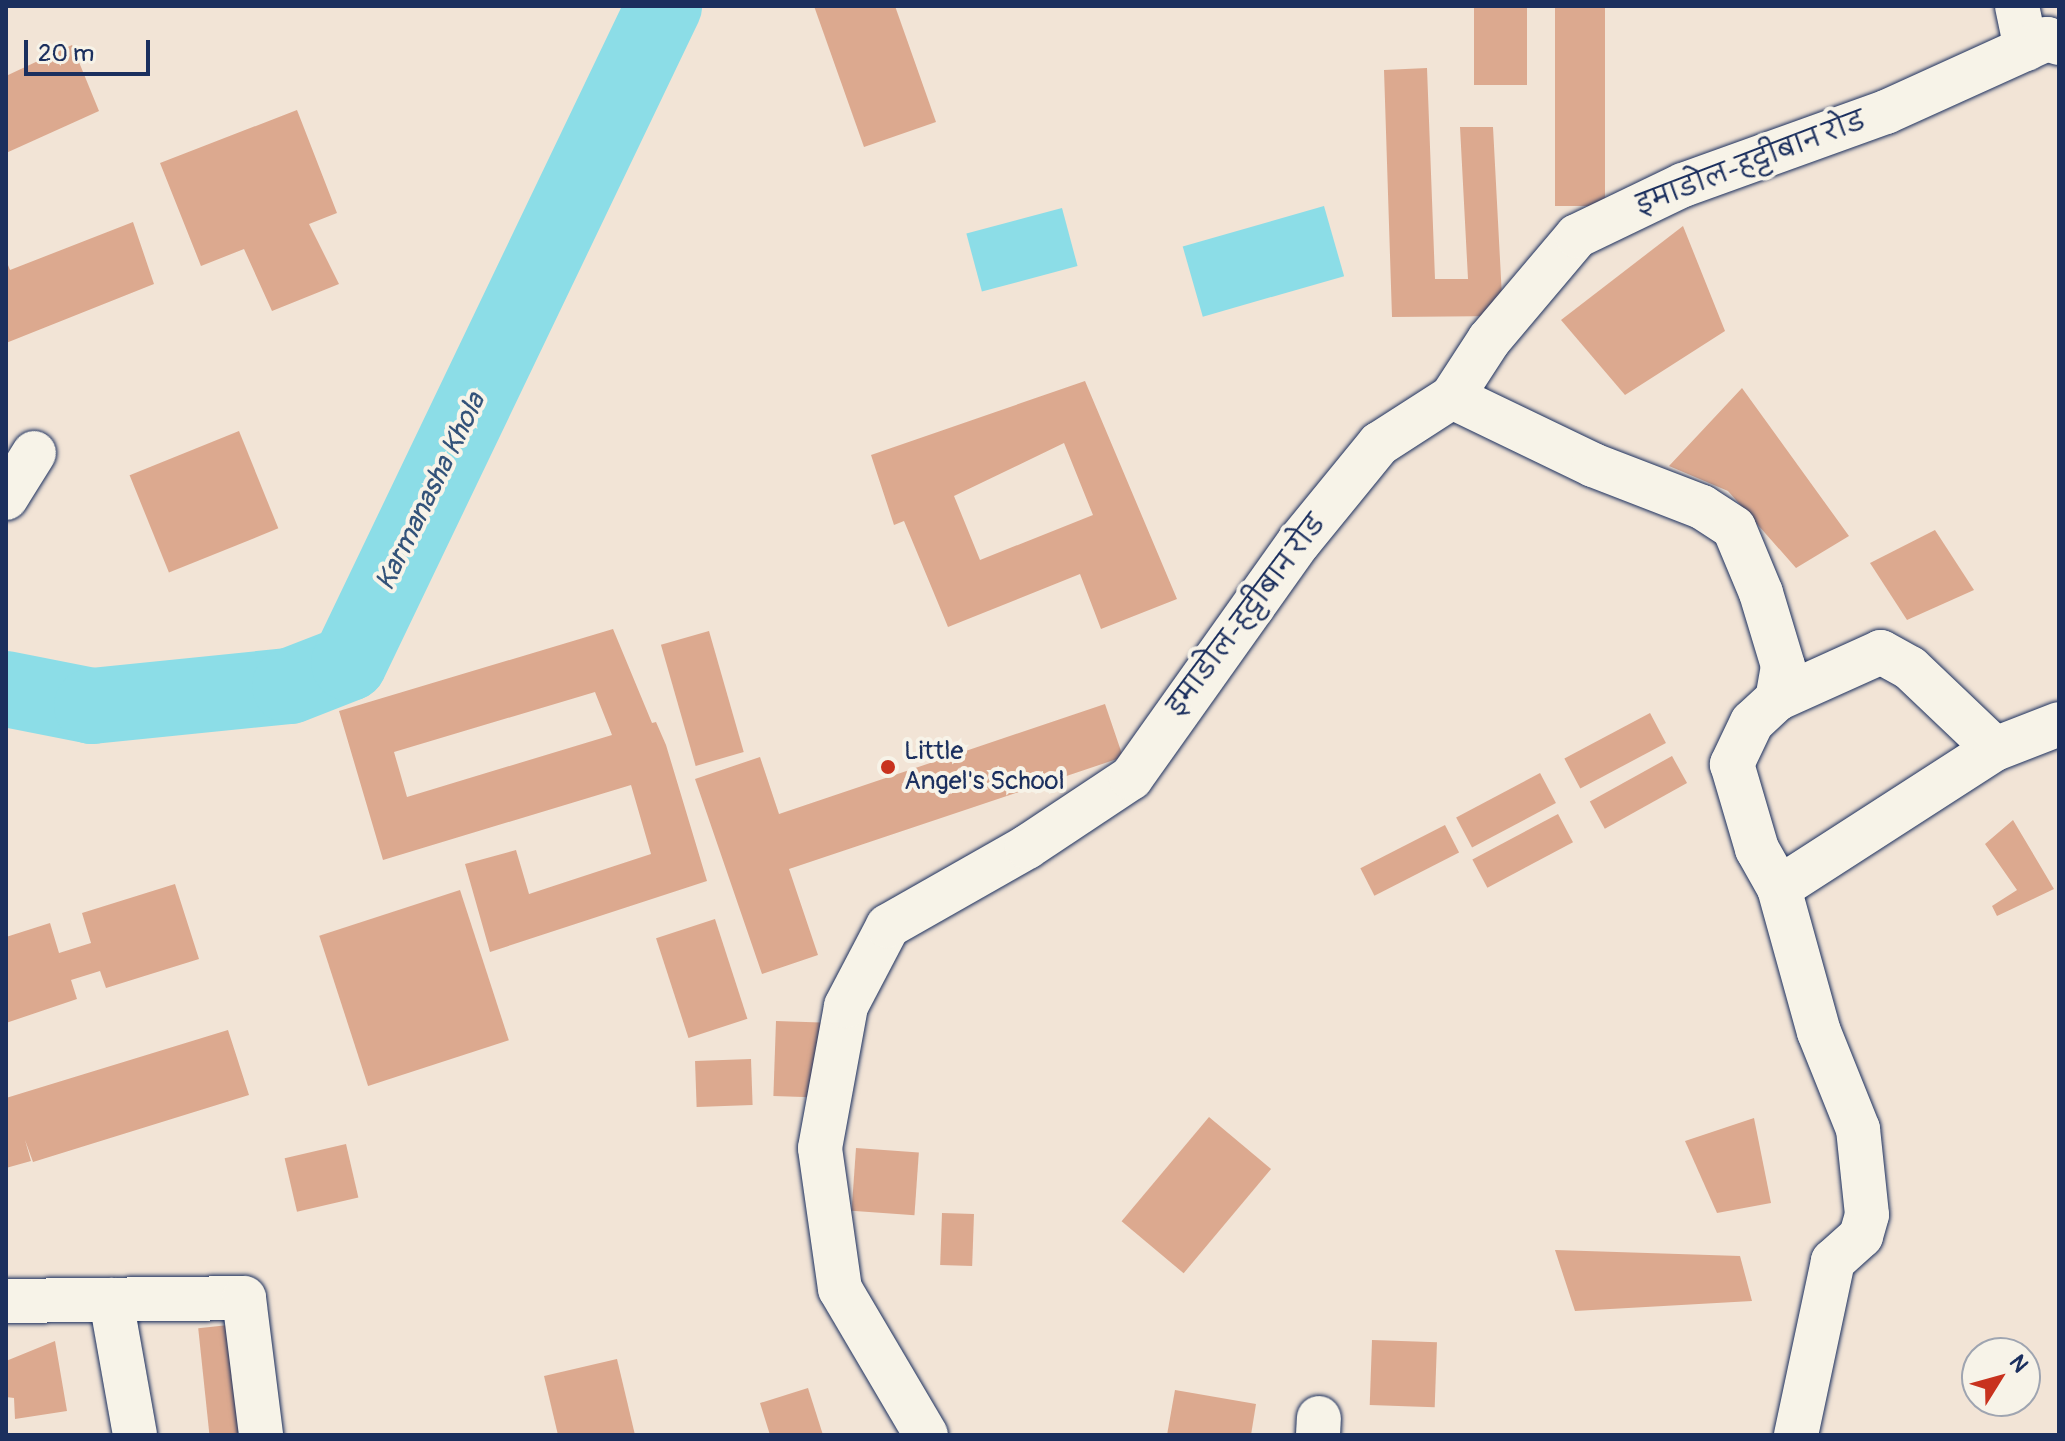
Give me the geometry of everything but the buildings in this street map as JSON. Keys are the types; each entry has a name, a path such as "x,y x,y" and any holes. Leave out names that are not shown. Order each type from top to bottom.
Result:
{"street":[{"path":"2017,6 2048,41"},
{"name":"इमाडोल-हट्टीबान रोड","path":"926,1435 840,1289 820,1148 846,1006 888,926 1027,847 1131,778 1290,553 1379,444 1452,397 1489,340 1577,236 1683,185 1886,112 2048,41"},
{"path":"1452,397 1593,465 1702,507 1734,528 1761,593 1783,666 1777,699"},
{"path":"6,498 34,453"},
{"path":"1796,1435 1833,1261 1861,1236 1867,1215 1858,1129 1819,1032 1779,888 1757,849 1732,764 1752,722 1777,699 1881,652 1910,668 1995,749"},
{"path":"1779,888 1995,749 2059,724"},
{"path":"6,1301 244,1298 261,1435"},
{"path":"111,1300 135,1435"}],"water":[{"path":"1324,206 1344,276 1203,317 1183,247"},
{"path":"1062,208 1078,266 982,292 966,234"}],"waterway":[{"name":"Karmanasha Khola","path":"6,689 92,706 290,686 349,663 664,6"}],"place":[{"name":"Little Angel's School","path":"888,767"}]}
